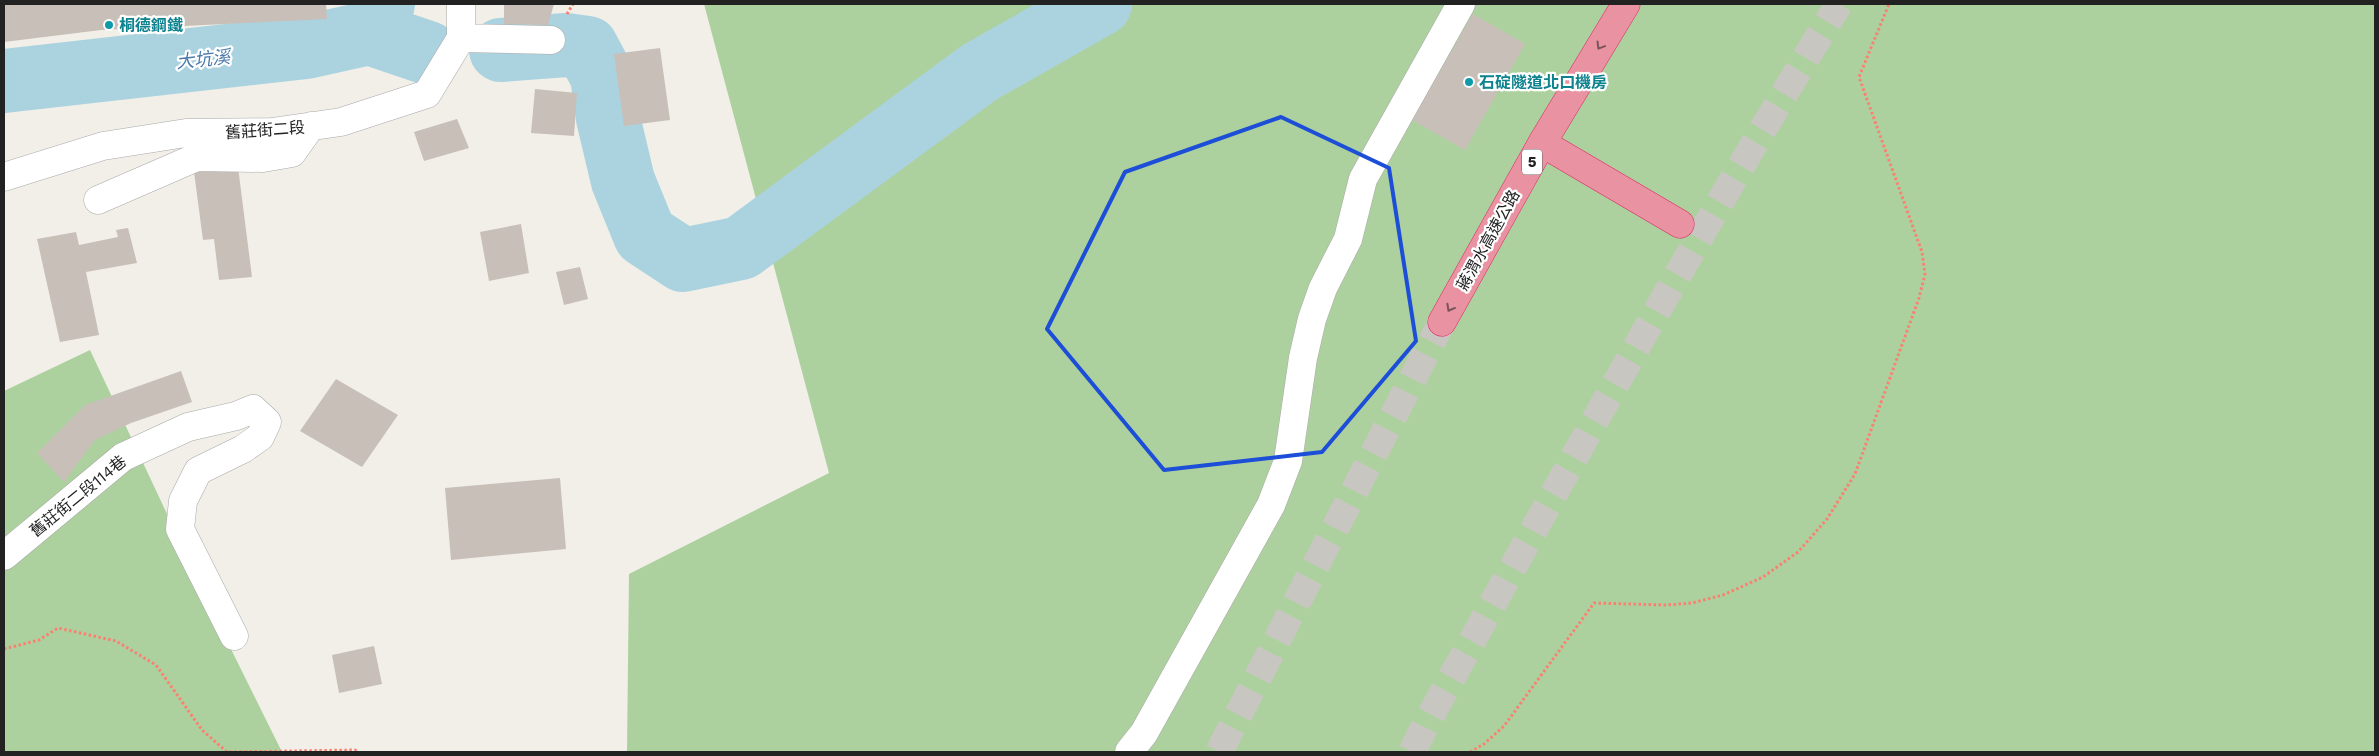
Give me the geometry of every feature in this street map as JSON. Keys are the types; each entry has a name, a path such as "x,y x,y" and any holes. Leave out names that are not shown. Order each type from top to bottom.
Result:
{"highway":[{"name":"蔣渭水高速公路","path":"1442,322 1542,143 1626,4"},
{"path":"1542,143 1680,224"}],"street":[{"path":"461,4 462,38 551,40"},
{"path":"1129,752 1144,732 1272,506 1288,461 1303,358 1312,319 1323,288 1348,239 1363,179 1461,4"},
{"name":"舊莊街二段","path":"4,177 103,146 186,133 272,132 341,122 427,94 462,38"},
{"path":"98,200 198,157 263,158 292,153 311,126"},
{"name":"舊莊街二段114巷","path":"4,556 123,457 188,427 236,416 253,409 266,422 260,437 243,449 198,471 183,502 180,529 234,636"}],"path":[{"path":"1470,752 1484,744 1504,726 1594,603 1666,605 1692,603 1723,595 1763,577 1798,552 1827,519 1854,474 1919,298 1925,274 1922,252 1859,77 1889,4"},
{"path":"4,649 39,640 58,628 116,641 156,665 202,730 228,752 355,750 358,752"}],"highlighted area":[{"path":"1281,117 1389,168 1416,341 1322,452 1164,470 1047,329 1125,172"}],"green space":[{"path":"704,4 2375,4 2375,752 627,752 629,574 829,473"},
{"path":"90,350 222,631 282,752 4,752 4,391"}],"building":[{"name":"桐德鋼鐵","path":"4,4 326,4 327,19 101,30 4,42"},
{"path":"504,4 554,4 548,25 504,24"},
{"name":"石碇隧道北口機房","path":"1473,14 1525,44 1465,150 1412,120"},
{"path":"660,48 670,120 624,126 614,54"},
{"path":"535,89 577,93 574,136 531,133"},
{"path":"457,119 469,148 424,161 414,132"},
{"path":"238,167 252,277 219,280 214,239 203,240 194,172"},
{"path":"521,224 529,273 489,281 480,232"},
{"path":"128,228 137,263 86,272 99,335 60,342 37,239 76,232 79,245 118,237 116,230"},
{"path":"580,267 588,299 564,305 556,272"},
{"path":"181,371 192,402 131,423 95,440 64,482 37,453 85,405"},
{"path":"336,379 398,415 362,467 300,431"},
{"path":"560,478 566,549 451,560 445,488"},
{"path":"374,646 382,684 339,693 332,655"}],"waterway":[{"name":"大坑溪","path":"4,81 306,47 369,33 383,4"},
{"path":"501,50 566,45 587,48 602,76 608,118 623,181 645,235 683,260 741,248 980,72 1100,4"},
{"path":"369,33 428,53"}],"tunnel":[{"path":"1412,752 1680,270 1839,4"},
{"path":"1219,752 1442,322"}],"place":[{"name":"桐德鋼鐵","path":"109,25"},
{"name":"石碇隧道北口機房","path":"1469,82"}]}
